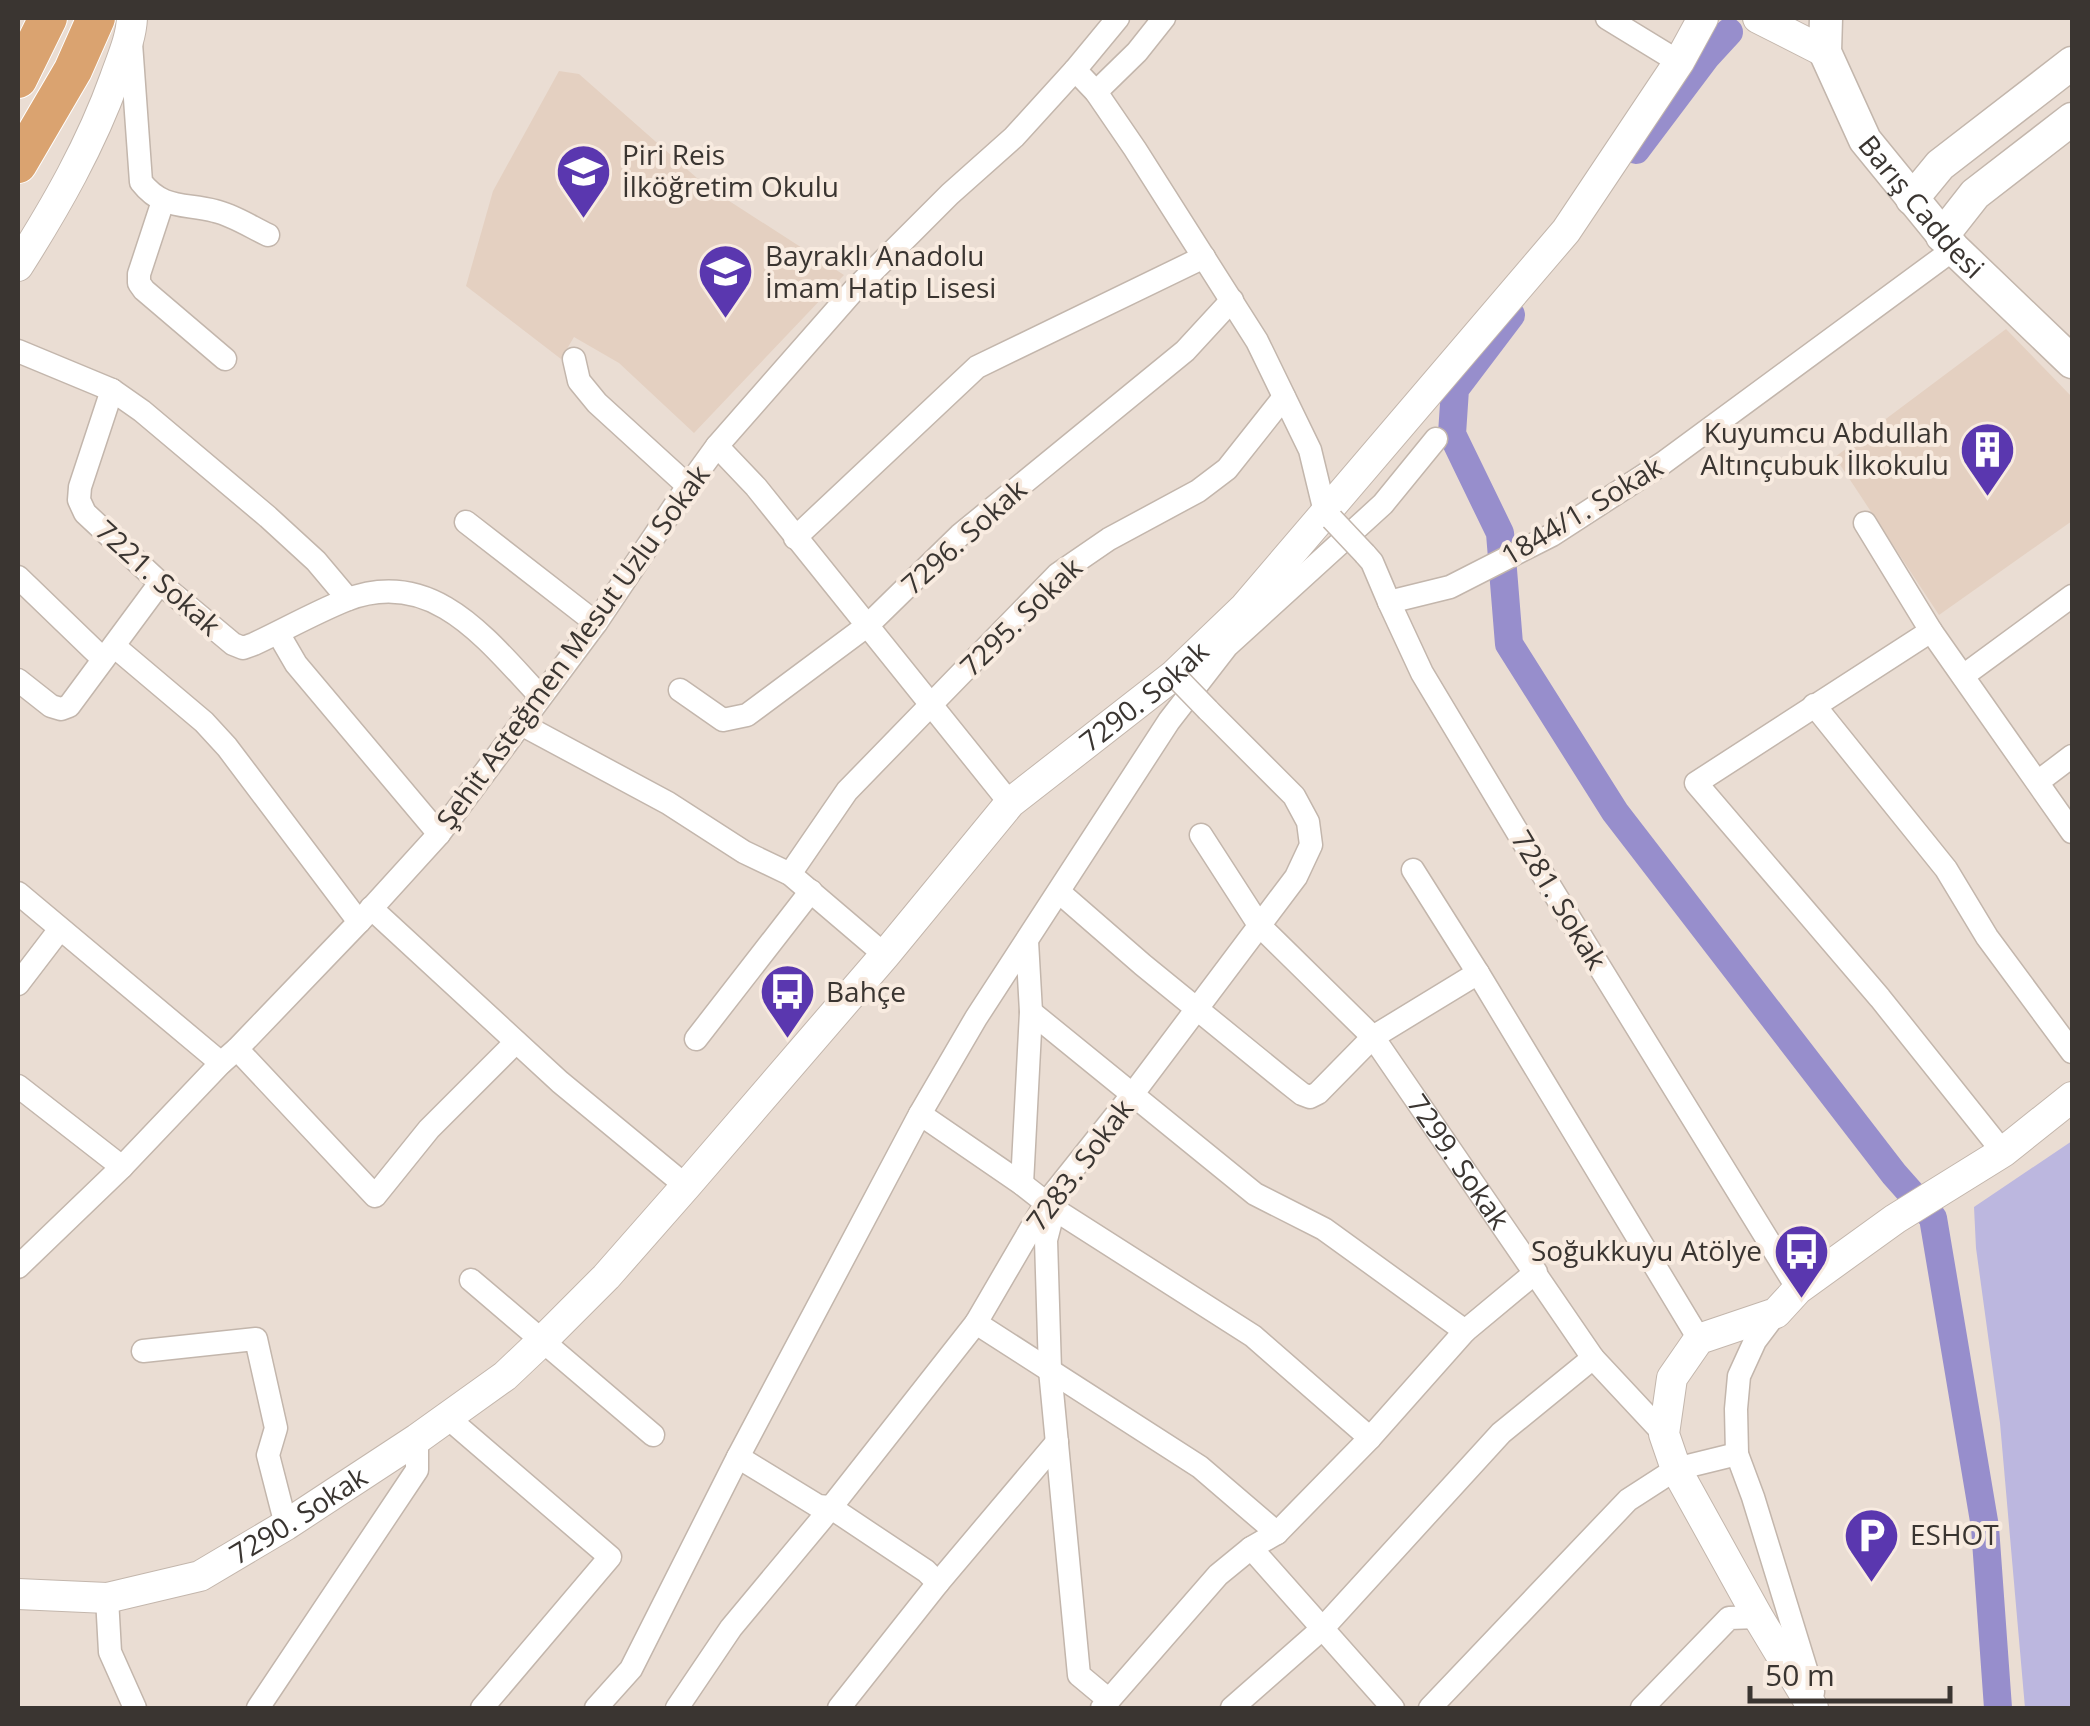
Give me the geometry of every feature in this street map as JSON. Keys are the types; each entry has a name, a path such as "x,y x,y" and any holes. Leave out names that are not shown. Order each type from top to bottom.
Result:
{"highway":[{"path":"18,79 48,18"},
{"path":"18,164 74,70 96,18"}],"main road":[{"name":"Barış Caddesi","path":"1826,18 1825,52 1864,140 1948,242 2072,362"},
{"path":"1912,199 1940,166 2072,63"},
{"path":"1948,242 1975,194 2072,119"}],"street":[{"name":"Şehit Asteğmen Mesut Uzlu Sokak","path":"18,1267 122,1167 439,834 596,623 718,446 854,290 950,194 1014,137 1118,18"},
{"path":"1096,92 1137,52 1164,18"},
{"path":"1606,18 1679,62"},
{"name":"7290. Sokak","path":"18,1594 107,1598 200,1576 286,1525 448,1418 505,1376 542,1342 606,1278 686,1186 885,956 1010,803 1175,676 1245,608 1329,515 1566,232 1679,62 1703,18"},
{"path":"1758,18 1825,52"},
{"path":"131,25 140,182 163,201 220,212 268,236"},
{"path":"18,266 54,210 100,121 131,25"},
{"path":"1075,70 1096,92 1257,340 1310,450 1329,515"},
{"path":"163,201 139,284 225,359"},
{"name":"1844/1. Sokak","path":"1388,602 1450,587 1552,534 1663,463 1948,242"},
{"path":"795,538 978,367 1204,257"},
{"name":"7296. Sokak","path":"680,690 723,720 747,715 868,625 960,536 1184,352 1232,300"},
{"path":"18,351 112,390 142,411 268,517 316,561 348,599"},
{"path":"574,359 579,381 597,403 688,486"},
{"name":"7221. Sokak","path":"112,390 80,487 78,500 85,513 232,644 244,648 278,632"},
{"name":"7295. Sokak","path":"790,874 847,790 1058,574 1228,469 1284,397"},
{"path":"596,1708 631,1670 920,1114 976,1018 1169,721 1227,646 1384,504 1436,438"},
{"path":"718,446 756,487 1010,803"},
{"name":"7281. Sokak","path":"1329,515 1372,562 1422,673 1798,1289"},
{"path":"466,522 596,623"},
{"path":"1865,523 1931,631 2072,832"},
{"path":"18,577 108,653 204,722 365,915 686,1186"},
{"path":"18,680 51,706 61,710 69,706 160,583"},
{"path":"439,834 296,664 278,632 348,599 403,591 432,599 459,615 540,696"},
{"path":"1963,676 2072,596"},
{"path":"1931,631 1696,783 1880,998 2003,1152"},
{"name":"7283. Sokak","path":"677,1708 730,1628 976,1323 1050,1206 1296,877 1310,844 1308,822 1294,796 1175,676"},
{"path":"1814,705 1946,869 1987,937 2072,1052"},
{"path":"522,724 668,803 744,852 790,874 885,956"},
{"path":"2038,781 2072,756"},
{"name":"7299. Sokak","path":"1201,835 1259,925 1373,1037 1593,1358 1664,1434 1676,1469 1758,1617 1815,1708"},
{"path":"1413,870 1699,1339"},
{"path":"696,1039 811,891"},
{"path":"1059,892 1310,1097 1373,1037 1478,973"},
{"path":"18,893 229,1056 376,1196 429,1129 516,1042"},
{"path":"18,984 60,929"},
{"path":"1022,1184 1031,1012 1027,941"},
{"path":"1031,1012 1255,1194 1324,1229 1466,1331"},
{"path":"18,1086 122,1167"},
{"path":"1815,1708 1754,1497 1737,1454 1739,1376 1756,1341 1798,1289 1896,1219 2003,1152 2072,1097"},
{"path":"920,1114 1050,1206 1252,1336 1370,1438"},
{"path":"1050,1206 1046,1240 1050,1370 1080,1675 1106,1704 1218,1575 1277,1533 1370,1438 1466,1331 1536,1272"},
{"path":"471,1280 654,1435"},
{"path":"1664,1434 1672,1378 1699,1339 1776,1314"},
{"path":"976,1323 1200,1467 1277,1533"},
{"path":"143,1352 256,1340 276,1428 268,1454 286,1525"},
{"path":"1232,1708 1324,1628 1501,1433 1593,1358"},
{"path":"448,1418 610,1558 482,1708"},
{"path":"258,1708 417,1470 417,1439"},
{"path":"839,1708 938,1582 1057,1442"},
{"path":"1430,1708 1628,1500 1676,1469 1737,1454"},
{"path":"738,1458 818,1506 830,1507 938,1582"},
{"path":"1251,1548 1393,1708"},
{"path":"107,1598 110,1652 134,1708"},
{"path":"1642,1708 1729,1618 1758,1617"}],"shaded area":[{"name":"Piri Reis İlköğretim Okulu","path":"559,71 579,74 706,186 844,275 694,433 619,363 574,337 561,359 466,286 493,191"},
{"path":"2006,329 2072,397 2072,521 1939,615 1835,457"},
{"path":"2072,1141 2072,1708 2025,1708 2000,1423 1974,1207"}],"waterway":[{"path":"1636,150 1729,32"},
{"path":"1511,315 1455,389 1452,434 1500,533 1509,644 1615,812 1894,1174 1933,1218 1985,1527 1998,1708"}],"place":[{"name":"Piri Reis İlköğretim Okulu","path":"583,220"},
{"name":"Bayraklı Anadolu İmam Hatip Lisesi","path":"726,321"},
{"name":"Kuyumcu Abdullah Altınçubuk İlkokulu","path":"1988,498"},
{"name":"Bahçe","path":"787,1041"},
{"name":"Soğukkuyu Atölye","path":"1801,1300"},
{"name":"ESHOT","path":"1871,1584"}]}
